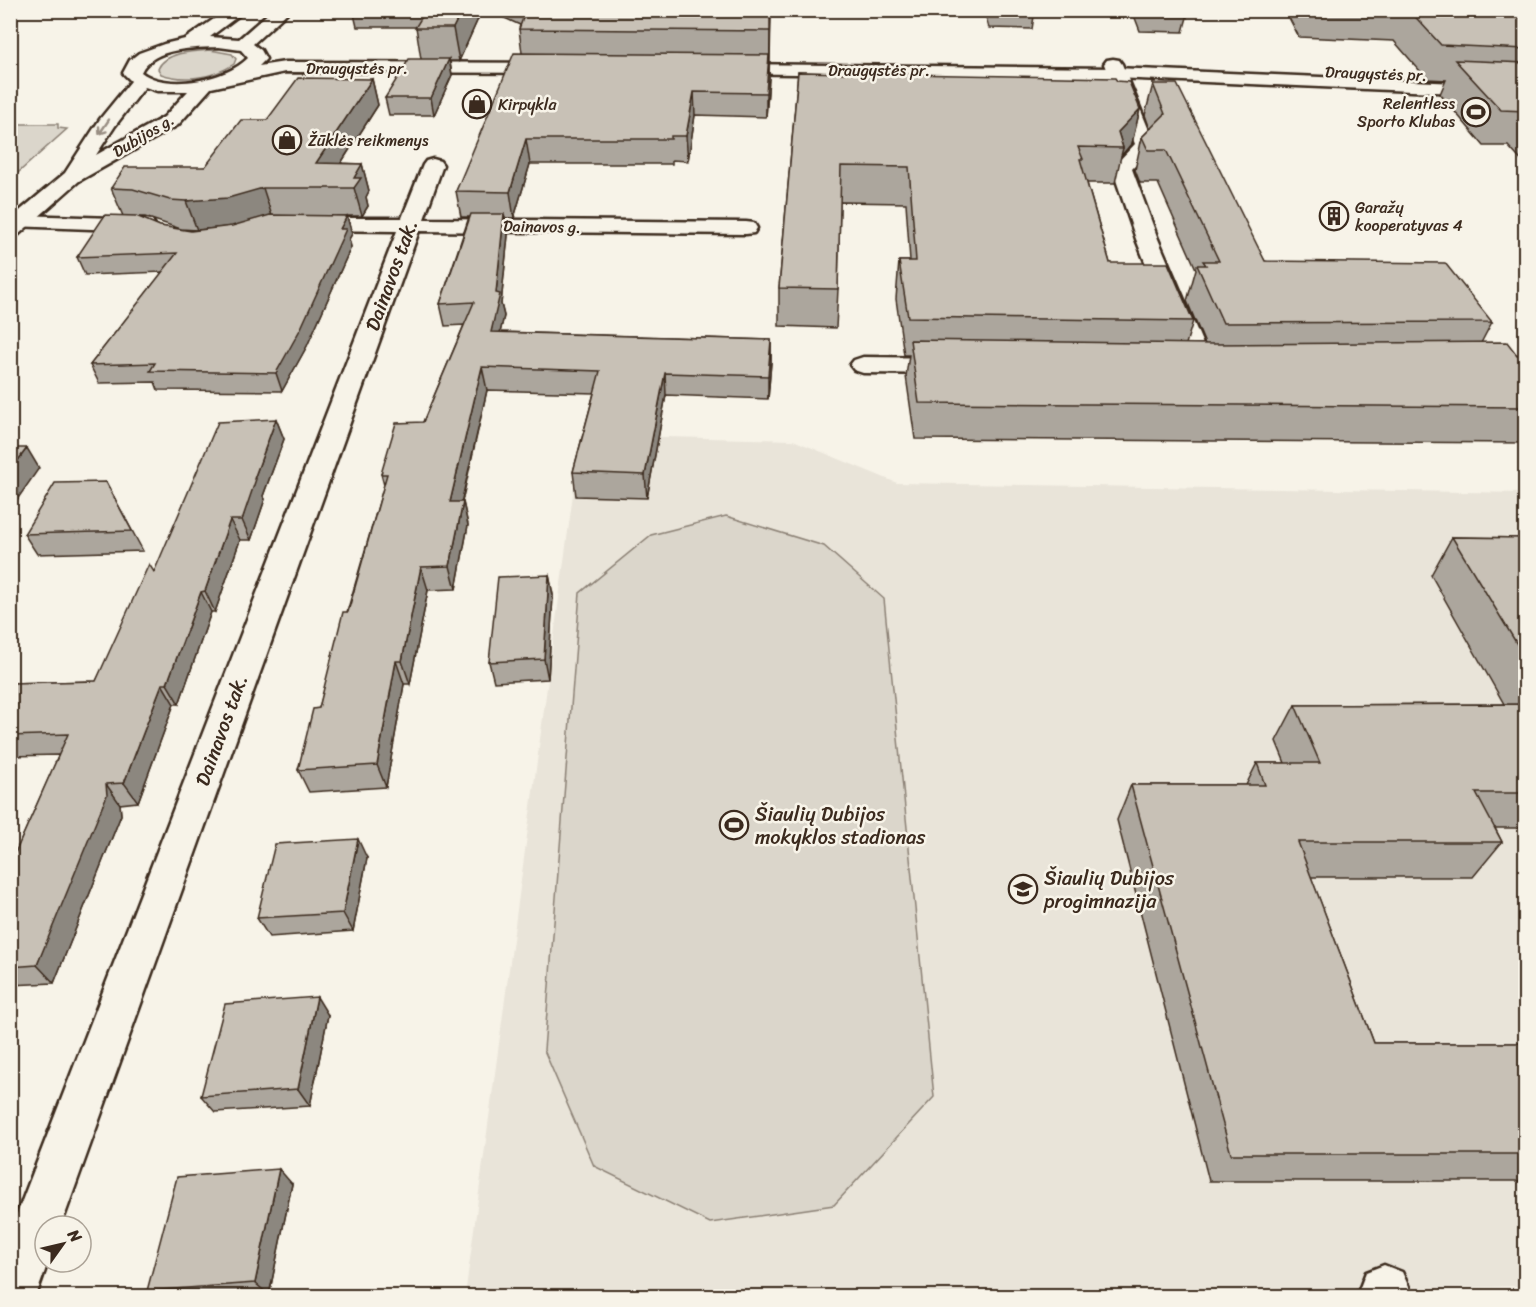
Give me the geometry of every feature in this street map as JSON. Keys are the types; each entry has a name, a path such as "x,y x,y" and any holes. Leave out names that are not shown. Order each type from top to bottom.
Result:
{"main road":[{"path":"141,81 132,73 137,62 165,49 191,43 238,10"},
{"path":"234,76 254,63 256,59 248,48 282,10"},
{"name":"Draugystės pr.","path":"141,81 162,86 205,84 234,76 285,68 566,64 403,58 248,48 219,42 191,43"},
{"name":"Draugystės pr.","path":"706,64 1115,69 1526,80"},
{"path":"1115,69 1145,145 1122,168 1147,239 1201,370"},
{"name":"Draugystės pr.","path":"1115,69 1526,92"},
{"name":"Dubijos g.","path":"72,177 106,123 141,81"},
{"name":"Dubijos g.","path":"15,226 72,177 171,121 205,84"},
{"name":"Dainavos tak.","path":"11,1296 433,165"},
{"name":"Dainavos g.","path":"284,224 746,228"},
{"path":"15,226 144,225 159,227 167,232"},
{"path":"863,365 978,367"}],"shaded area":[{"path":"210,50 232,54 236,59 234,64 217,73 189,78 161,74 158,69 162,63 173,56"},
{"path":"11,124 58,124 58,128 67,129 11,179"},
{"name":"Šiaulių Dubijos progimnazija","path":"581,435 793,440 897,483 1525,493 1525,1286 1179,1296 465,1296"},
{"name":"Šiaulių Dubijos mokyklos stadionas","path":"726,516 824,546 884,599 934,1097 834,1205 710,1223 594,1166 544,1050 580,593 651,535"}],"building":[{"path":"426,10 462,10 453,28 415,28"},
{"path":"526,10 770,10 770,31 519,29"},
{"path":"1409,10 1526,10 1526,49 1441,45"},
{"path":"514,53 769,55 766,93 694,92 686,136 671,136 671,139 526,139 510,192 456,191"},
{"path":"409,59 449,59 431,98 385,98"},
{"path":"1455,60 1526,63 1526,111 1501,110"},
{"path":"798,72 1115,78 1117,81 1129,82 1140,109 1118,132 1123,148 1078,147 1083,159 1080,159 1110,263 1168,263 1193,321 908,317 899,261 916,261 909,167 841,166 838,289 779,288"},
{"path":"298,78 372,79 316,163 362,164 354,178 361,178 354,188 263,188 228,198 186,201 170,200 133,189 111,188 125,167 205,167 241,120 267,120"},
{"path":"1153,84 1177,84 1265,261 1445,263 1492,322 1223,323 1197,265 1206,265 1203,261 1219,261 1166,150 1148,150 1142,137 1165,114"},
{"path":"471,214 504,214 496,293 500,294 491,332 771,340 768,376 665,373 645,475 573,472 600,371 482,367 450,502 463,502 450,566 421,567 402,661 396,661 377,765 298,770 313,709 319,708 343,612 348,612 387,474 381,474 396,423 423,422 474,302 440,304"},
{"path":"105,215 136,216 160,226 191,231 232,226 270,215 347,216 340,229 346,229 301,328 276,373 150,371 155,363 90,365 177,253 77,257"},
{"path":"910,340 1213,344 1507,342 1517,355 1526,357 1526,407 919,403"},
{"path":"276,419 242,520 230,520 205,591 201,592 167,684 162,684 124,783 106,784 107,795 37,965 10,967 10,860 12,860 68,734 10,736 10,683 96,681 149,564 154,572 218,422"},
{"path":"10,448 27,448 10,471"},
{"path":"106,482 132,531 24,534 55,483"},
{"path":"1452,537 1526,538 1526,659"},
{"path":"549,575 544,659 489,662 498,577"},
{"path":"1526,704 1526,793 1476,793 1502,842 1298,842 1374,1043 1526,1043 1526,1154 1231,1154 1131,785 1265,785 1257,763 1320,763 1295,705"},
{"path":"358,839 343,913 257,918 275,844"},
{"path":"317,997 298,1089 201,1096 225,1004"},
{"path":"279,1169 255,1283 147,1291 177,1177"}],"place":[{"name":"Kirpykla","path":"477,104"},
{"name":"Relentless Sporto Klubas","path":"1476,112"},
{"name":"Žūklės reikmenys","path":"287,140"},
{"name":"Garažų kooperatyvas 4","path":"1334,216"},
{"name":"Šiaulių Dubijos mokyklos stadionas","path":"734,825"},
{"name":"Šiaulių Dubijos progimnazija","path":"1023,889"}]}
